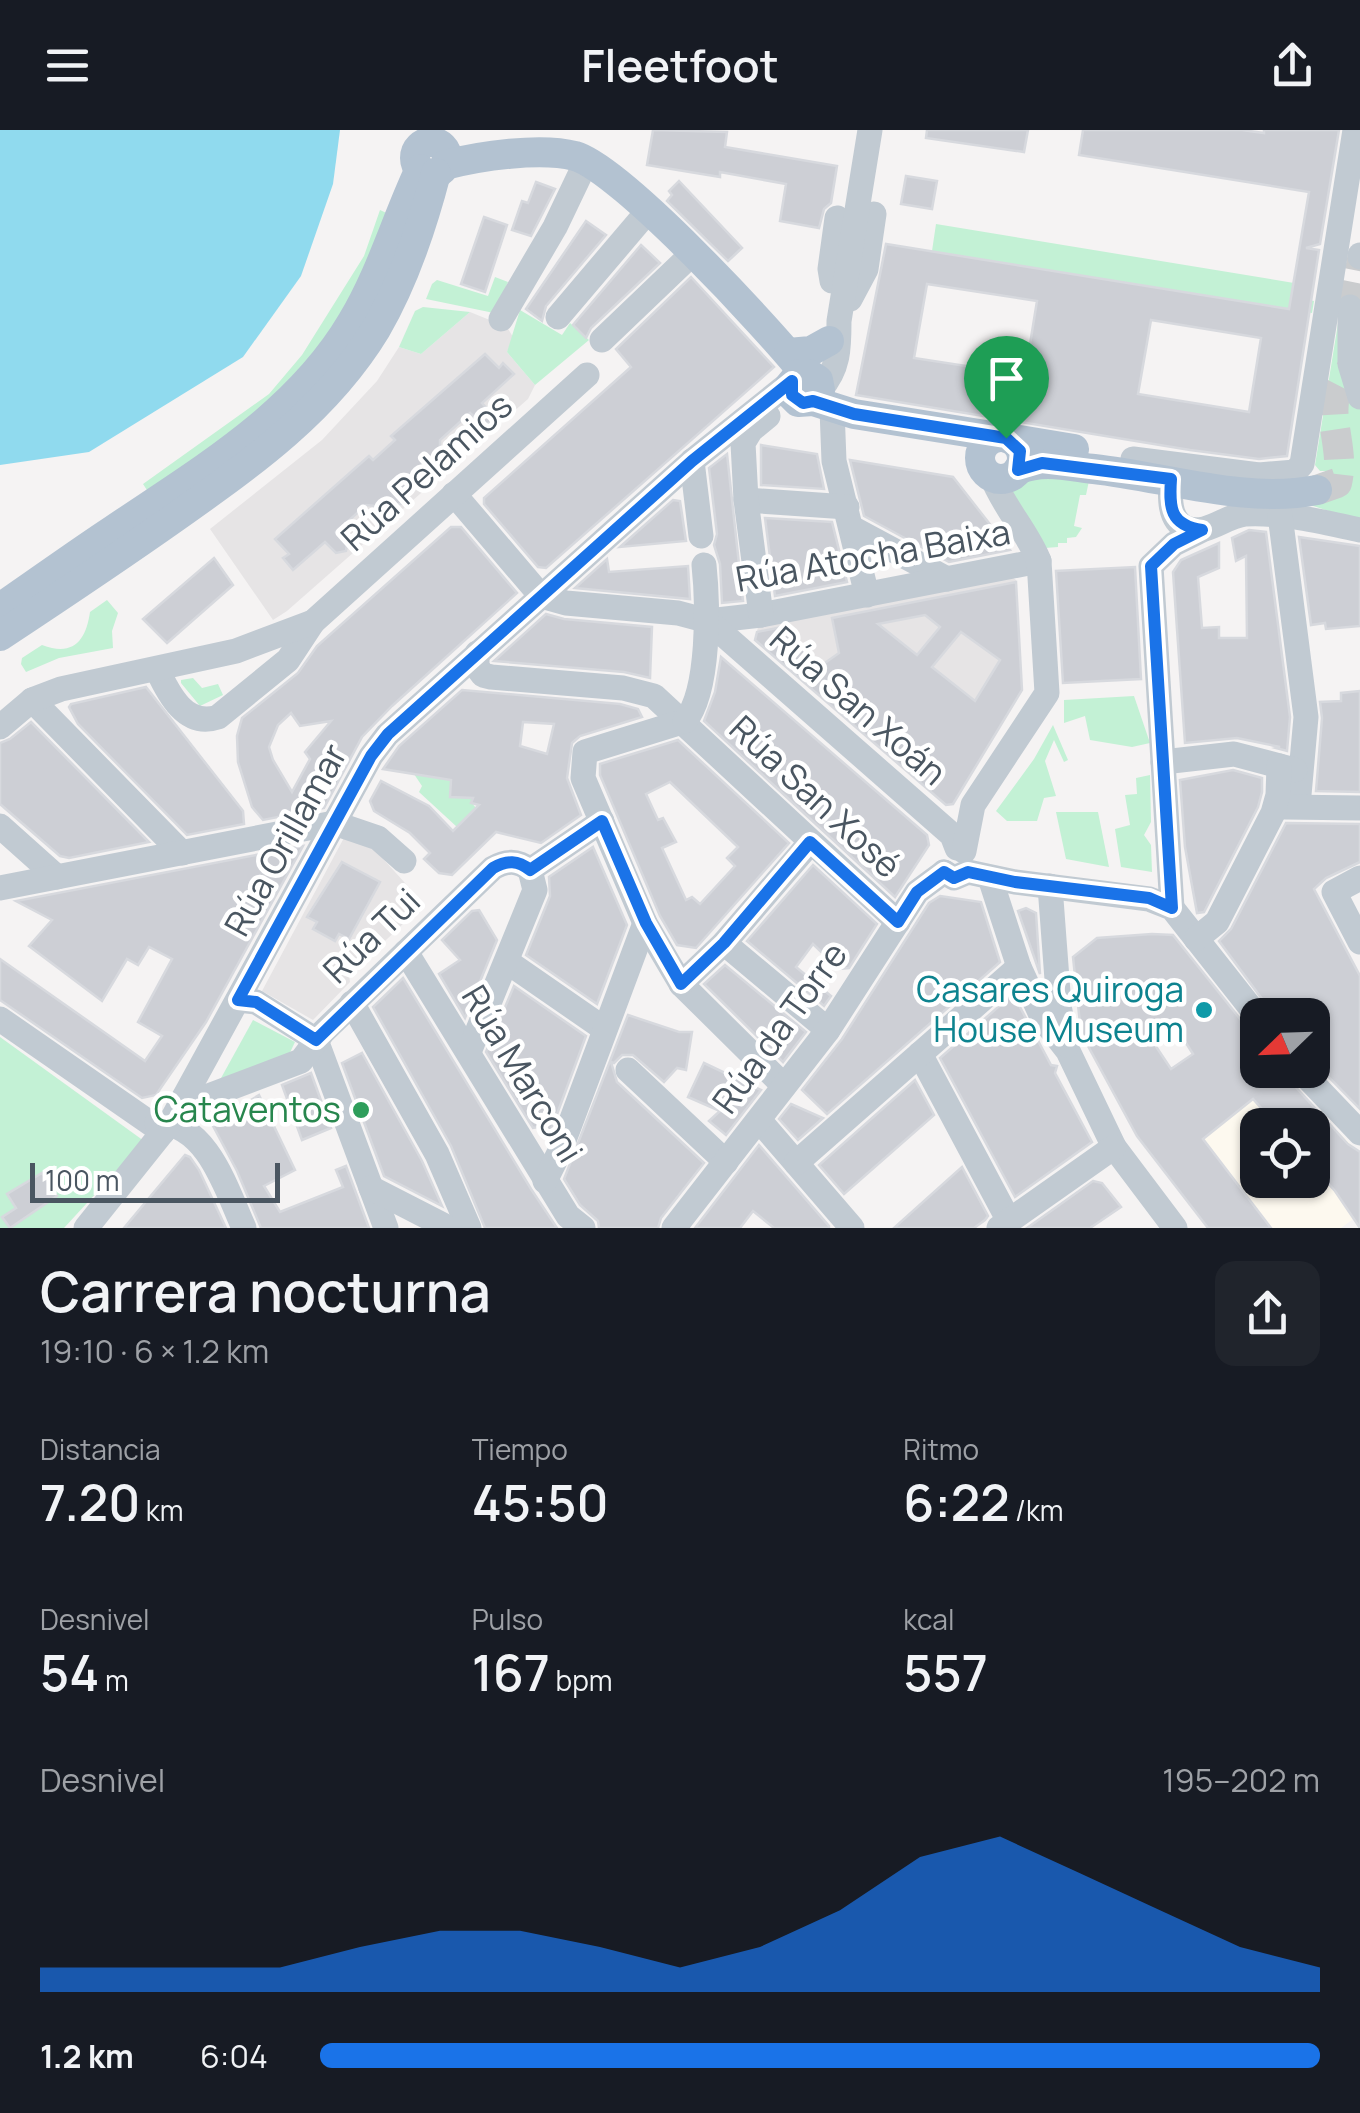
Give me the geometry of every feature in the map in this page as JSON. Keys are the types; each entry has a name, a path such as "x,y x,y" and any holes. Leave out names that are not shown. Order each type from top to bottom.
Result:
{"main road":[{"path":"438,152 556,153 587,160 603,170 692,254 807,385 956,430 1133,459 1171,479"},
{"path":"0,608 173,490 282,409 351,325 438,152"},
{"path":"0,636 274,447 328,393 374,332 392,300 408,264 438,152"},
{"path":"807,385 812,351 834,331"},
{"path":"956,430 997,471"},
{"path":"997,471 1020,451 1002,438"},
{"path":"997,471 1042,463 1252,493 1317,490"}],"street":[{"path":"834,331 870,130"},
{"path":"1133,459 1260,475 1295,472 1302,464 1356,130"},
{"path":"501,319 555,227 587,160"},
{"path":"558,317 648,211"},
{"path":"834,331 866,269 874,214"},
{"path":"761,614 743,443 764,418 835,369 839,350 830,269 836,218"},
{"path":"602,340 692,254"},
{"path":"1350,307 1350,364 1360,397"},
{"name":"Rúa Pelamios","path":"157,669 192,718 206,721 218,717 288,660 312,622 587,374"},
{"path":"807,385 834,460 867,595"},
{"name":"Rúa Orillamar","path":"86,1228 184,1098 371,756 388,734 692,461 807,385"},
{"path":"692,461 700,536"},
{"path":"997,471 1002,503 1034,546 1039,562 1047,693 973,805 965,864 1043,1018 1068,1051 1114,1147 1176,1228"},
{"path":"1171,479 1175,517 1184,528 1202,530"},
{"path":"454,494 540,596"},
{"path":"746,500 849,518 947,579"},
{"path":"1172,908 1151,566 1174,544 1240,514 1280,515 1360,530"},
{"path":"1196,939 1217,922 1287,807 1290,768 1306,717 1280,515"},
{"name":"Rúa Atocha Baixa","path":"540,596 566,603 678,613 708,620 761,614 1039,562"},
{"path":"704,564 708,620 695,710 685,721 585,752 582,778 646,923 681,984 784,1086"},
{"name":"Rúa San Xoán","path":"708,620 952,834 965,864"},
{"name":"Rúa Pelamios","path":"0,726 32,700 85,682 236,651 312,622"},
{"name":"Rúa San Xosé","path":"477,653 477,668 483,675 646,692 685,721 898,922"},
{"path":"32,700 182,853"},
{"path":"1163,762 1234,754 1290,768"},
{"path":"1287,807 1360,808"},
{"name":"Rúa Tui","path":"184,1098 206,1097 301,1060 352,1004 493,868 517,862 530,870 602,821"},
{"path":"0,888 334,823 378,838 404,861"},
{"path":"0,826 56,877"},
{"path":"681,984 724,943 810,842"},
{"path":"965,864 1050,886 1149,898 1172,908 1243,998"},
{"name":"Rúa da Torre","path":"674,1228 828,1030 917,892 965,864"},
{"path":"468,1052 534,890 530,870"},
{"path":"1360,878 1334,892 1360,942"},
{"path":"1050,886 1060,1006 1068,1051"},
{"path":"545,1181 646,923"},
{"path":"724,943 828,1030"},
{"name":"Rúa Marconi","path":"406,952 545,1181 568,1216 583,1228"},
{"path":"512,965 603,1028"},
{"path":"796,1163 1019,968"},
{"path":"238,1000 256,1002 316,1040 386,1228"},
{"path":"352,1004 437,1154 470,1228"},
{"path":"0,1019 161,1126 200,1144 212,1159 244,1228"},
{"path":"920,1054 1004,1224 1114,1147"},
{"path":"628,1070 726,1162"},
{"path":"1315,1088 1359,1140"},
{"path":"759,1120 850,1227"},
{"path":"372,1188 450,1228"}],"shaded area":[{"path":"470,312 507,327 513,337 507,352 535,385 528,399 273,620 210,529 322,440 377,381 399,347 421,354"},
{"path":"1008,574 1016,580 1022,690 989,745 950,722 900,725 881,749 755,640 758,627"},
{"path":"346,834 376,851 424,904 349,975 350,982 313,1020 262,991"},
{"path":"1240,1078 1240,1088 1294,1088 1314,1108 1240,1108 1240,1198 1330,1198 1330,1123 1360,1153 1360,1214 1341,1228 1208,1228 1137,1136 1181,1105"}],"green space":[{"path":"380,210 395,217 360,306 162,513 143,484 269,394 302,355 364,256"},
{"path":"936,224 1294,283 1292,298 1314,301 1312,313 932,251"},
{"path":"495,277 508,282 494,313 426,299 437,280 488,296"},
{"path":"423,307 470,312 421,354 399,347 415,311"},
{"path":"520,310 562,335 570,323 589,340 535,385 507,352"},
{"path":"1340,311 1360,407 1360,521 1310,505 1306,476 1324,483 1325,471 1315,465"},
{"path":"1029,475 1090,476 1086,495 1080,495 1074,526 1082,528 1076,537 1067,538 1067,543 1045,548 1012,495 1014,488"},
{"path":"107,600 118,613 112,631 113,648 59,658 26,672 22,658 42,645 62,649 76,644 85,631 90,612"},
{"path":"193,678 202,688 218,684 223,695 200,706 181,683"},
{"path":"1134,696 1150,743 1132,747 1090,740 1085,716 1064,723 1064,700"},
{"path":"1053,725 1068,760 1064,762 1054,740 1045,761 1056,796 1044,798 1037,821 1007,821 996,811"},
{"path":"414,774 480,780 471,802 476,808 457,827 419,792 422,786"},
{"path":"1150,775 1151,822 1144,835 1151,845 1152,872 1121,867 1115,829 1130,825 1125,795 1137,794 1136,778"},
{"path":"1056,812 1098,812 1109,867 1066,859"},
{"path":"253,1020 295,1042 287,1059 215,1089"},
{"path":"0,1037 144,1141 64,1228 0,1228"}],"water":[{"path":"0,130 340,130 333,184 301,276 243,357 89,452 0,465"}],"building":[{"path":"653,130 727,132 725,147 837,166 831,203 824,209 819,228 780,221 786,184 647,165"},
{"path":"927,130 1028,130 1024,152 926,138"},
{"path":"1083,130 1339,130 1320,244 1306,248 1319,250 1287,456 1259,459 1190,450 856,395 886,244 1289,309 1309,192 1079,155","holes":["927,284 1037,301 1025,375 914,358","1151,320 1261,338 1249,412 1138,394"]},
{"path":"906,176 937,181 932,209 901,204"},
{"path":"679,181 742,248 728,261 667,201 672,195 669,191"},
{"path":"536,182 555,189 531,236 512,230 522,201 528,203"},
{"path":"484,217 507,225 485,292 461,284"},
{"path":"586,221 606,235 546,306 542,321 526,309"},
{"path":"641,245 660,263 591,328 586,338 573,325"},
{"path":"691,277 774,367 546,568 538,567 484,504 484,498 631,367 616,349"},
{"path":"485,354 499,368 503,363 514,374 482,403 491,413 491,423 482,424 470,413 440,440 440,460 432,482 425,473 401,492 409,502 386,507 366,505 336,532 347,544 346,551 336,553 325,542 293,570 283,558 289,554 275,539 369,456 373,460 395,440 391,436"},
{"path":"761,445 817,454 824,489 761,485"},
{"path":"727,454 743,601 722,603 709,468"},
{"path":"850,460 953,477 1010,550 949,562 864,516"},
{"path":"673,500 680,501 686,541 620,547"},
{"path":"765,518 832,522 847,582 775,596"},
{"path":"451,527 461,527 517,593 362,737 324,808 263,820 252,807 238,762 237,736 242,718 298,673 317,646","holes":["291,713 300,726 331,721 305,752 310,759 292,792 269,747 278,725"]},
{"path":"1249,530 1266,532 1290,717 1287,751 1237,738 1185,743 1173,572 1181,560 1219,543 1219,568 1198,577 1202,628 1219,627 1219,638 1247,638 1246,556 1236,561 1232,538"},
{"path":"1299,537 1360,546 1360,626 1326,629 1325,623 1311,625"},
{"path":"214,558 233,585 167,643 143,619"},
{"path":"607,559 609,572 688,566 690,599 575,588"},
{"path":"1135,567 1141,679 1063,683 1056,571"},
{"path":"1016,582 1022,690 953,804 946,805 755,640 757,632 782,627 822,665 839,653 832,618","holes":["925,615 940,627 917,655 878,624","961,632 1000,660 975,701 932,667"]},
{"path":"546,614 652,627 650,678 624,672 494,661"},
{"path":"721,657 927,835 929,845 895,897 704,721 715,692"},
{"path":"146,687 243,811 244,824 187,835 78,724 69,707"},
{"path":"462,690 620,704 638,709 642,717 580,736 572,743 567,778 581,815 541,843 496,832 452,875 439,873 424,859 430,853 410,833 374,811 370,801 381,781 429,806 453,831 479,805 471,803 473,798 450,797 451,780 383,769 399,746","holes":["523,722 554,724 547,754 520,746"]},
{"path":"1360,691 1360,792 1316,791 1320,702 1341,701 1341,693"},
{"path":"31,722 149,842 69,858 60,856 0,804 0,743"},
{"path":"678,740 789,843 696,948 677,945 660,916 600,775 600,764","holes":["670,782 738,847 727,858 735,866 700,904 692,897 686,900 662,848 676,842 663,818 658,820 646,794"]},
{"path":"1233,770 1262,778 1262,792 1204,912 1197,913 1185,847 1180,780"},
{"path":"1286,823 1360,824 1360,862 1326,878 1314,889 1360,976 1360,1109 1330,1078 1330,998 1261,998 1219,941 1231,929"},
{"path":"303,846 206,1022 156,1095 142,1098 0,1000 0,959 145,1061 162,1036 138,1022 172,959 149,947 138,965 127,959 102,1001 29,946 52,920 16,901"},
{"path":"593,847 627,925 597,1004 526,955 550,896 549,877"},
{"path":"342,862 380,882 349,939 339,934 335,941 313,929 317,922 307,917"},
{"path":"813,865 877,924 849,968 839,969 813,944 796,967 831,996 824,1006 747,941"},
{"path":"940,896 981,902 1000,962 827,1114 802,1090 842,1039 929,903"},
{"path":"1026,908 1036,913 1040,974 1018,911"},
{"path":"479,910 497,940 465,1018 439,974 460,960 442,940 472,911"},
{"path":"1173,935 1240,1019 1240,1088 1297,1088 1315,1108 1261,1108 1253,1099 1203,1139 1240,1187 1240,1198 1248,1198 1271,1228 1208,1228 1137,1136 1081,1033 1073,957 1097,938","holes":["1172,1021 1193,1054 1171,1069 1149,1036"]},
{"path":"725,965 806,1032 783,1062 704,984"},
{"path":"403,978 557,1228 485,1228 451,1146 373,1007"},
{"path":"514,986 586,1036 550,1133 545,1126 533,1128 486,1052"},
{"path":"1013,994 1051,1065 1057,1066 1055,1073 1092,1142 1015,1197 940,1058"},
{"path":"628,1015 679,1032 692,1032 686,1070 677,1068 664,1082 633,1055 622,1055 611,1062 617,1082 704,1163 661,1218 658,1228 599,1228 598,1221 580,1205 564,1179"},
{"path":"362,1053 422,1161 442,1206 384,1176 342,1063"},
{"path":"704,1063 761,1090 726,1135 709,1121 720,1111 688,1097"},
{"path":"311,1073 331,1128 302,1140 282,1085"},
{"path":"915,1080 934,1115 844,1194 819,1165"},
{"path":"259,1095 295,1170 264,1186 280,1212 343,1187 336,1170 346,1166 369,1228 261,1228 212,1124"},
{"path":"791,1104 823,1118 798,1140 779,1119"},
{"path":"1330,1124 1360,1152 1360,1228 1330,1186"},
{"path":"759,1145 829,1228 774,1228 753,1211 740,1228 695,1228"},
{"path":"185,1155 199,1170 226,1228 124,1228"},
{"path":"962,1167 988,1216 985,1220 974,1228 894,1228"},
{"path":"42,1173 57,1196 10,1228 2,1217 16,1208 7,1194"},
{"path":"1093,1181 1102,1183 1121,1207 1090,1228 1027,1228"}],"tunnel":[{"path":"1350,307 1360,257"},
{"path":"1317,490 1337,483 1334,404 1345,376 1360,363"}],"place":[{"name":"Casares Quiroga House Museum","path":"1204,1010"},
{"name":"Cataventos","path":"361,1110"}],"route":[{"path":"792,381 790,390 798,402 813,401 854,414 1006,438 1020,451 1018,470 1042,463 1171,479 1175,517 1184,528 1202,530 1174,544 1151,566 1172,908 1149,898 1015,882 968,872 954,878 944,872 917,892 898,922 810,842 724,943 681,984 646,923 602,821 530,870 517,862 493,868 316,1040 256,1002 238,1000 371,756 388,734 755,408 792,381"}]}
